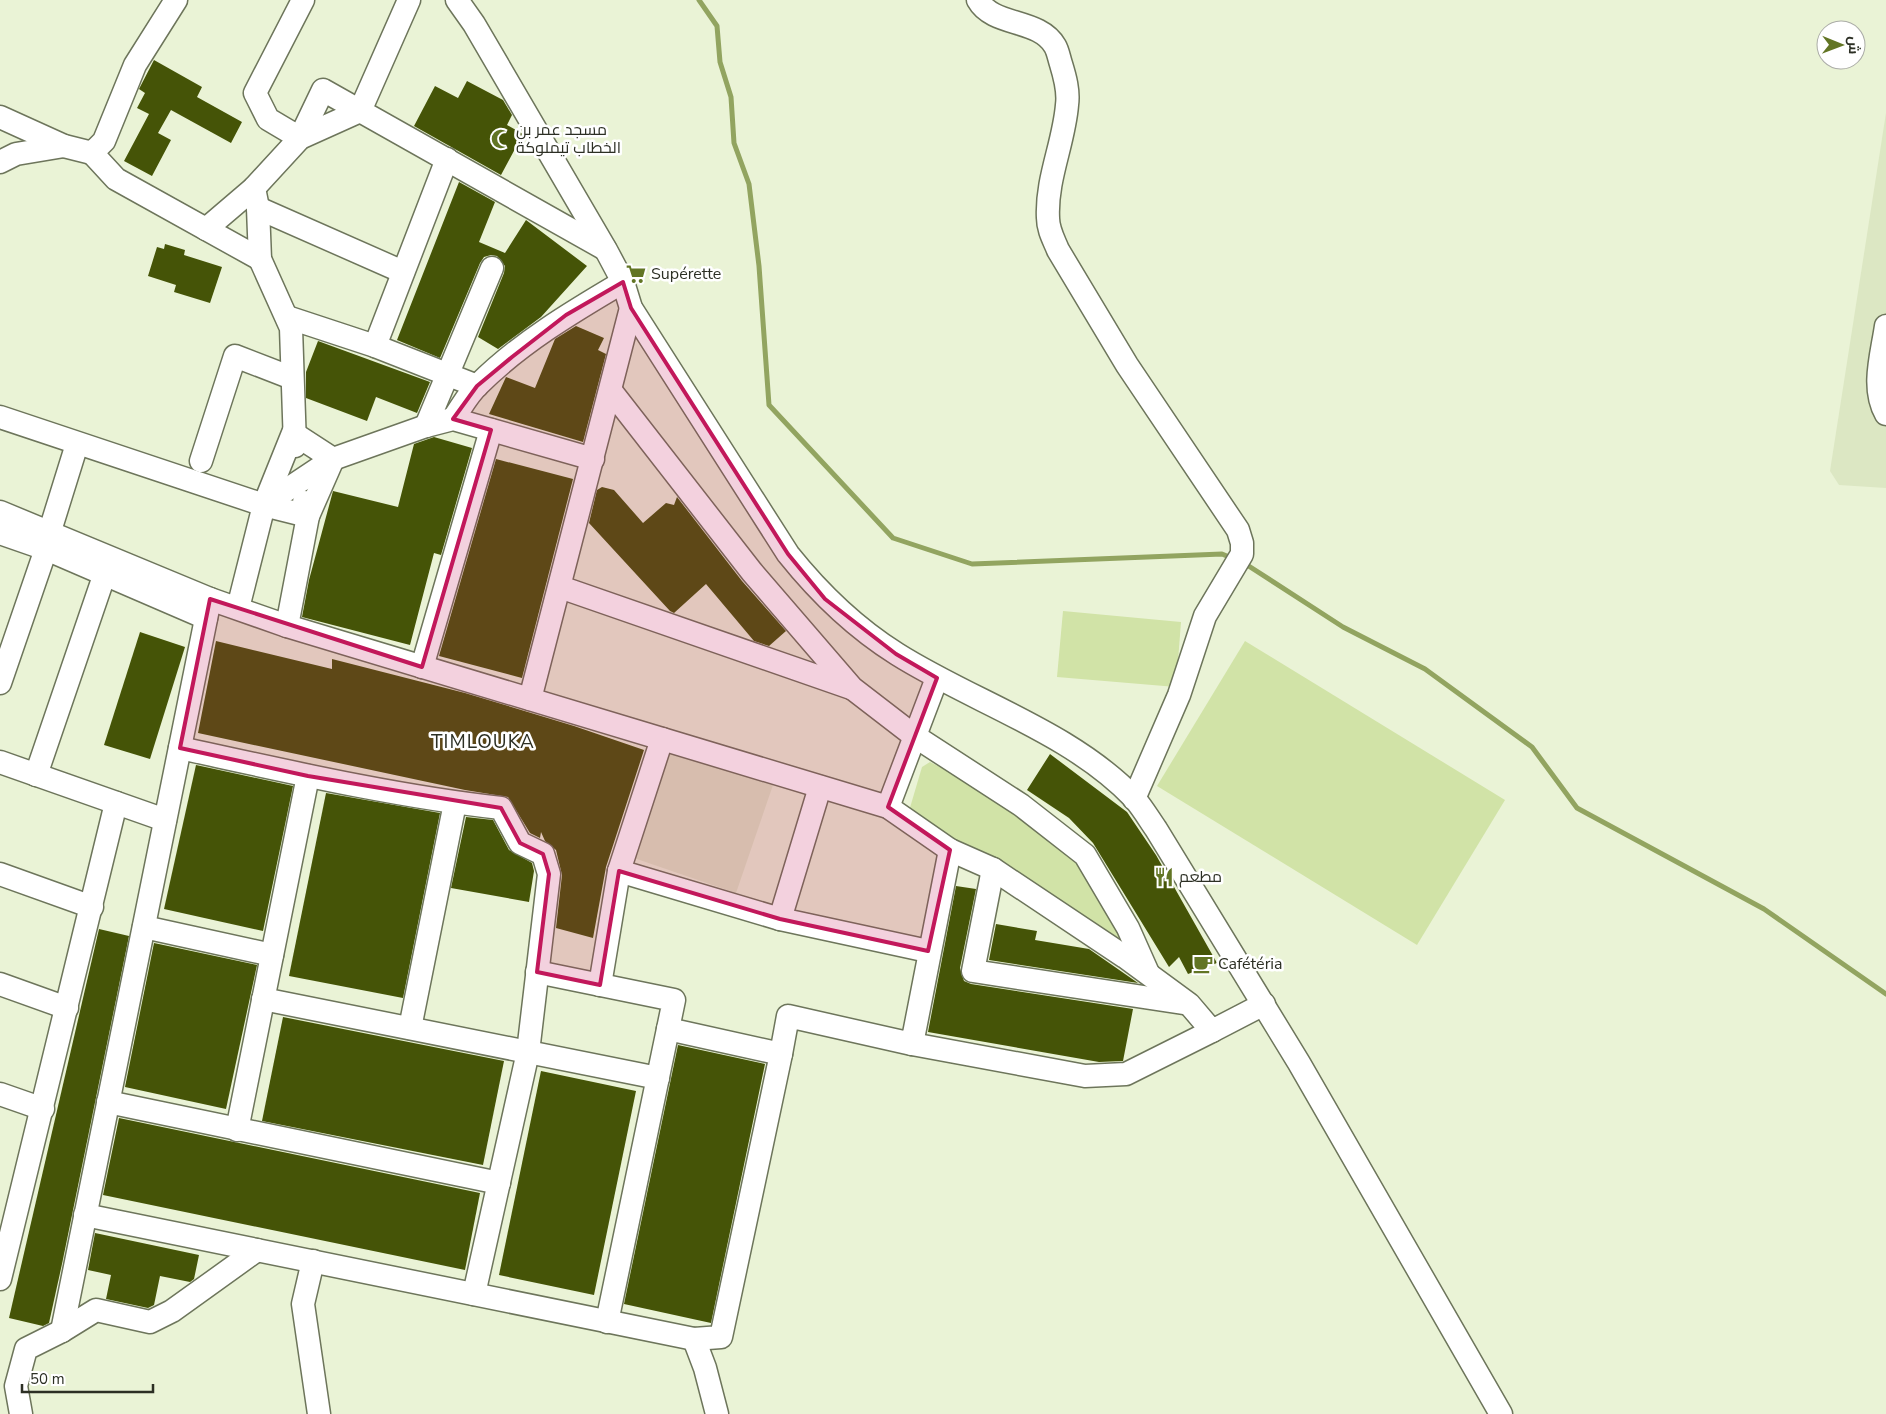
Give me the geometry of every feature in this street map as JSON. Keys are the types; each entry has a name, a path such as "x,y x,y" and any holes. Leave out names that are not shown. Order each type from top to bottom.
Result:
{"street":[{"path":"92,153 104,141 136,65 176,0"},
{"path":"300,138 268,119 255,93 303,0"},
{"path":"300,138 360,110 409,0"},
{"path":"457,0 474,24 606,250 623,282 631,308 788,554 808,578 831,604 868,635 936,678 1081,754 1134,798 1161,836 1264,1004 1501,1414"},
{"path":"978,0 988,12 1040,32 1049,38 1056,47 1066,81 1067,105 1050,190 1048,219 1050,232 1058,250 1127,365 1238,530 1242,543 1242,554 1205,616 1179,695 1134,798"},
{"path":"206,229 256,198 300,138 323,90 606,250"},
{"path":"0,117 64,146 92,153 116,179 260,259"},
{"path":"0,162 16,154 64,146"},
{"path":"375,346 446,159"},
{"path":"256,198 260,259 291,328 294,432 298,483 308,516"},
{"path":"256,198 403,272"},
{"path":"426,426 492,268"},
{"path":"453,420 477,386 566,315 623,282"},
{"path":"530,699 631,308"},
{"path":"287,317 375,346 477,386"},
{"path":"1886,326 1878,381 1879,396 1886,414"},
{"path":"201,461 235,356 292,378"},
{"path":"611,391 752,572 852,688 913,735 1021,805 1085,855 1128,928 1149,975"},
{"path":"0,417 264,505 308,516"},
{"path":"264,505 333,459 426,426 453,420 593,459"},
{"path":"422,667 492,430"},
{"path":"294,432 333,459"},
{"path":"238,608 264,505 294,432"},
{"path":"0,683 48,542 77,444"},
{"path":"287,626 308,516 333,459"},
{"path":"0,512 104,576 208,608 238,608 287,626 888,807 950,850 993,869 1149,975 1189,1004 1212,1031"},
{"path":"0,533 48,542 208,608"},
{"path":"36,775 104,576"},
{"path":"560,587 852,688"},
{"path":"62,1331 208,608"},
{"path":"888,807 913,735 936,678"},
{"path":"600,984 619,871 662,739"},
{"path":"180,748 308,776 456,803 501,808 520,842 543,854 549,874 528,1052 474,1294"},
{"path":"0,762 165,820"},
{"path":"237,1130 308,776"},
{"path":"780,919 820,787"},
{"path":"0,1280 9,1211 43,1109 116,803"},
{"path":"410,1028 456,803"},
{"path":"912,1044 928,951 950,850"},
{"path":"993,869 974,971 1189,1004"},
{"path":"619,871 780,919 928,951"},
{"path":"0,874 92,907"},
{"path":"144,927 272,955"},
{"path":"537,972 674,1000 607,1322"},
{"path":"0,984 67,1008"},
{"path":"263,998 658,1078"},
{"path":"85,1215 694,1339 721,1337 788,1016 912,1044 1085,1076 1126,1074 1264,1004"},
{"path":"668,1029 781,1054"},
{"path":"0,1094 43,1109"},
{"path":"108,1102 499,1183"},
{"path":"21,1414 16,1386 26,1349 62,1331 96,1310 150,1322 172,1311 257,1250"},
{"path":"312,1261 303,1304 319,1414"},
{"path":"694,1339 705,1368 717,1414"}],"highlighted area":[{"path":"623,282 631,308 788,554 825,599 896,654 937,678 888,807 950,850 928,951 780,919 619,871 600,985 537,972 549,874 543,854 520,843 501,808 308,776 180,748 210,599 422,667 491,430 453,419 477,386 512,357 566,315"}],"shaded area":[{"path":"1886,113 1886,488 1839,485 1830,471"},
{"path":"1063,611 1181,622 1176,687 1057,677"},
{"path":"1245,641 1505,800 1417,945 1157,786"},
{"path":"669,746 774,782 736,893 631,857"},
{"path":"930,762 983,789 1079,854 1128,938 1123,944 914,819 909,811 922,767"}],"building":[{"path":"154,60 202,87 197,97 242,122 231,143 171,110 158,133 171,140 152,176 124,161 149,114 137,108 145,93 139,89"},
{"path":"467,81 503,100 512,115 507,125 523,134 501,175 414,126 435,86 458,98"},
{"path":"459,182 495,202 479,242 505,253 526,220 587,266 541,317 498,349 478,337 504,273 505,266 497,256 484,257 440,358 397,340"},
{"path":"165,244 185,250 184,255 222,267 210,303 174,292 176,285 148,276 157,247 164,249"},
{"path":"576,326 604,338 598,350 606,354 583,442 489,414 506,377 535,388 555,339"},
{"path":"318,341 430,382 417,413 376,397 367,421 306,398 306,372"},
{"path":"434,437 472,448 441,555 434,553 410,645 302,617 309,580 333,491 398,507 414,444"},
{"path":"496,459 573,479 522,678 439,656"},
{"path":"602,487 614,490 643,523 666,503 674,505 677,497 742,581 786,631 769,646 754,641 706,584 674,613 670,611 589,523 597,490"},
{"path":"140,632 185,647 150,759 104,745"},
{"path":"216,641 332,669 332,659 465,693 574,726 644,750 606,867 593,938 556,928 562,875 556,850 545,841 541,832 540,838 530,833 508,797 465,790 198,733"},
{"path":"1050,754 1127,812 1156,855 1217,963 1188,974 1179,957 1169,967 1093,843 1069,818 1027,790"},
{"path":"196,765 293,786 263,931 164,909"},
{"path":"326,793 440,813 403,998 289,976"},
{"path":"466,817 493,820 509,850 532,863 534,871 529,902 451,888"},
{"path":"956,886 976,889 960,968 964,981 971,984 1133,1009 1123,1061 1099,1062 928,1032"},
{"path":"996,924 1037,931 1035,940 1089,949 1138,983 989,960"},
{"path":"99,929 129,936 49,1323 43,1326 9,1318"},
{"path":"154,943 257,965 226,1109 125,1087"},
{"path":"283,1017 504,1061 483,1165 262,1121"},
{"path":"678,1045 765,1064 711,1323 624,1304"},
{"path":"541,1071 636,1091 594,1295 499,1275"},
{"path":"119,1118 480,1193 465,1270 103,1195"},
{"path":"95,1233 199,1255 194,1279 190,1282 160,1276 154,1305 148,1308 106,1299 111,1275 88,1270"}],"waterway":[{"path":"699,0 717,26 720,62 731,97 734,143 749,184 759,266 769,405 893,538 972,564 1222,554 1234,559"},
{"path":"1244,563 1343,627 1425,669 1532,747 1577,808 1764,909 1886,994"}],"place":[{"name":"مسجد عمر بن الخطاب تيملوكة","path":"501,139"},
{"name":"Supérette","path":"636,274"},
{"name":"مطعم","path":"1164,877"},
{"name":"Cafétéria","path":"1203,964"}],"district":[{"name":"TIMLOUKA","path":"483,742"}]}
